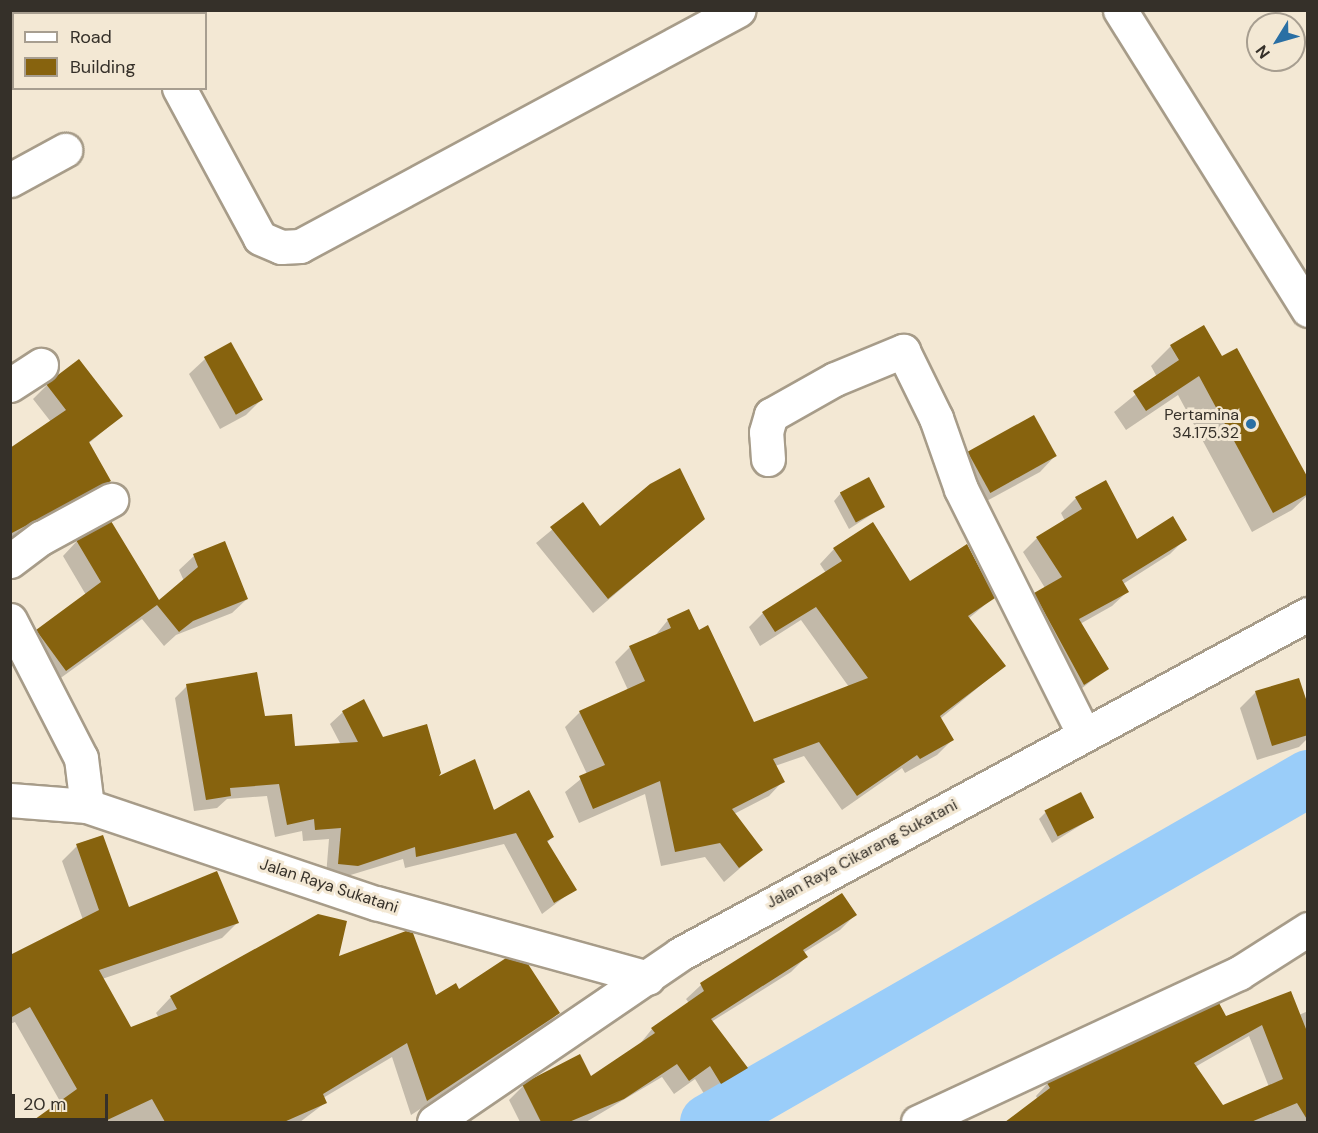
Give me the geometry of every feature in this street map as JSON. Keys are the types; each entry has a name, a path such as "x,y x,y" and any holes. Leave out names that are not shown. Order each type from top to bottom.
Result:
{"street":[{"path":"180,90 260,238 281,247 300,246 738,10"},
{"path":"1120,10 1308,310"},
{"path":"10,180 65,150"},
{"path":"768,459 765,432 771,415 835,379 903,351 936,418 961,489 1084,735"},
{"path":"10,385 40,365"},
{"path":"10,561 41,538 111,500"},
{"name":"Jalan Raya Cikarang Sukatani","path":"434,1122 680,954 1308,614"},
{"path":"10,620 81,758 87,806"},
{"name":"Jalan Raya Sukatani","path":"10,800 87,806 376,903 648,978"},
{"path":"918,1122 1239,973 1308,929"}],"building":[{"name":"Pertamina 34.175.32","path":"1204,325 1222,356 1237,348 1308,478 1308,494 1273,513 1199,376 1146,411 1133,391 1179,360 1170,345"},
{"path":"231,342 263,400 236,415 204,357"},
{"path":"79,359 123,416 89,442 111,481 10,534 10,448 66,410 46,384"},
{"path":"1034,415 1057,456 990,493 968,452"},
{"path":"680,468 705,519 608,599 550,527 583,502 600,526 650,484"},
{"path":"869,477 885,507 856,523 840,492"},
{"path":"1106,480 1137,539 1173,516 1187,540 1122,580 1129,592 1079,619 1109,669 1084,685 1034,593 1062,577 1036,537 1082,509 1075,497"},
{"path":"111,521 159,600 198,567 193,554 225,541 248,599 193,621 179,632 157,605 66,671 36,630 101,582 76,540"},
{"path":"873,522 910,581 967,544 995,598 968,616 1006,666 940,716 954,740 920,759 917,755 857,796 819,742 773,759 785,782 732,809 763,850 739,868 720,843 675,852 660,781 593,809 579,776 605,765 579,711 645,681 629,646 671,628 667,619 689,609 699,630 708,625 754,722 868,678 816,607 775,632 762,612 842,561 833,548"},
{"path":"257,672 265,716 292,714 295,746 358,742 342,711 364,699 383,737 427,724 441,773 439,776 475,759 494,810 529,790 554,837 547,841 577,890 554,903 516,833 416,857 415,847 358,866 338,864 341,828 315,830 314,819 287,825 279,784 230,788 231,796 206,800 186,684"},
{"path":"1299,678 1308,705 1308,735 1272,746 1255,691"},
{"path":"1081,792 1094,818 1058,836 1044,811"},
{"path":"103,835 129,907 217,871 239,923 99,970 131,1027 177,1009 170,996 318,914 347,921 339,956 406,931 413,933 436,995 456,983 459,989 506,958 528,964 560,1013 427,1101 407,1043 323,1094 327,1103 284,1122 165,1122 152,1099 103,1122 31,1122 77,1089 30,1007 10,1018 10,955 99,910 76,844"},
{"path":"842,893 857,915 803,950 808,957 711,1019 748,1068 721,1084 710,1066 689,1081 677,1064 624,1099 569,1122 541,1122 522,1084 580,1054 591,1076 655,1033 651,1028 704,991 700,983"},
{"path":"1291,991 1308,1034 1308,1121 1297,1103 1251,1122 1005,1122 1050,1088 1047,1083 1219,1003 1226,1016","holes":["1262,1025 1283,1079 1223,1105 1194,1063"]}],"waterway":[{"path":"708,1122 1308,778"}],"place":[{"name":"Pertamina 34.175.32","path":"1251,424"}]}
